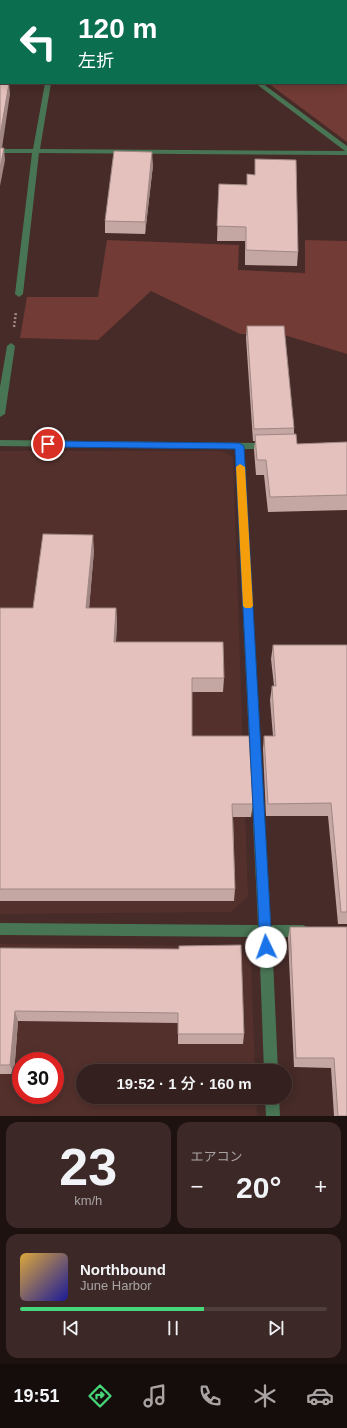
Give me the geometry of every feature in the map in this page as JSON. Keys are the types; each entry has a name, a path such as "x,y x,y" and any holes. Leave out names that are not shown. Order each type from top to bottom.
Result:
{"street":[{"path":"19,294 36,152 48,84"},
{"path":"259,84 347,149"},
{"path":"0,151 347,153"},
{"path":"0,414 11,346"},
{"path":"0,443 239,446 278,445"},
{"path":"239,446 271,1064"},
{"path":"0,929 317,931"},
{"path":"272,1104 273,1116"}],"path":[{"path":"11,346 19,294"}],"shaded area":[{"path":"269,84 347,84 347,142"},
{"path":"107,240 239,245 238,270 305,273 305,240 347,241 347,354 281,334 240,334 151,291 98,340 20,338 27,297 98,297"},
{"path":"0,451 222,451 233,457 248,896 231,912 0,914"},
{"path":"0,944 235,946 251,962 255,1064 76,1064 76,1104 256,1104 257,1116 0,1116"}],"building":[{"path":"0,84 9,84 0,136"},
{"path":"0,148 4,148 0,168"},
{"path":"114,151 152,152 145,222 105,221"},
{"path":"255,159 296,160 298,252 246,250 246,227 217,226 219,184 247,185 247,174 255,175"},
{"path":"247,326 284,326 294,428 254,429"},
{"path":"296,434 297,444 347,442 347,495 270,497 266,460 257,460 255,435"},
{"path":"43,534 93,535 86,608 116,608 114,642 223,642 224,678 192,678 192,736 249,736 253,804 232,804 235,889 0,889 0,608 33,608"},
{"path":"273,645 347,645 347,912 341,912 331,803 268,804 264,736 275,736 272,686 276,686"},
{"path":"290,927 347,927 347,1116 338,1116 334,1058 296,1058"},
{"path":"241,945 244,1034 178,1034 178,1013 15,1011 10,1065 0,1065 0,948 179,949 179,946"}],"slow traffic":[{"path":"240,467 248,606"}],"route":[{"path":"48,444 239,446 266,947"}]}
